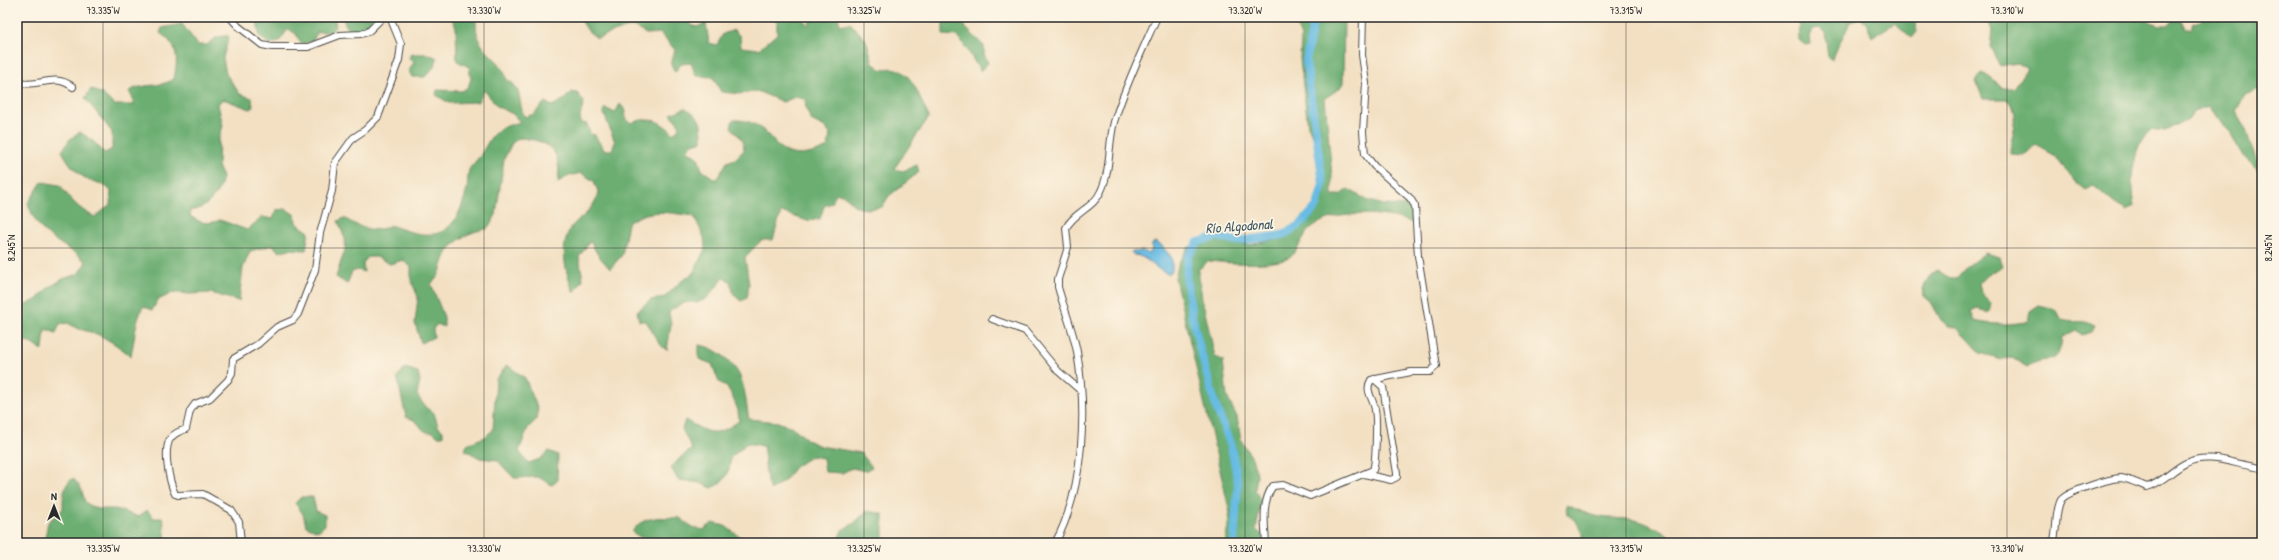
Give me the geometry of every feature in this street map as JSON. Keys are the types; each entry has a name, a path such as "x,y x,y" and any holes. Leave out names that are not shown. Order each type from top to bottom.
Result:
{"street":[{"path":"230,17 238,26 262,44 272,47 308,47 340,35 368,32 383,17"},
{"path":"241,543 239,522 231,510 203,494 175,494 168,474 168,444 173,435 186,429 190,411 195,404 210,398 228,380 232,373 233,359 258,344 277,327 293,320 298,314 315,270 320,233 332,191 336,163 353,138 365,130 378,116 399,60 401,44 390,17"},
{"path":"1055,543 1070,504 1080,462 1081,392 1077,350 1058,287 1058,278 1068,247 1066,228 1074,216 1083,211 1100,194 1114,122 1146,39 1157,17"},
{"path":"1266,543 1265,511 1269,492 1273,486 1283,485 1310,496 1373,470 1375,464 1376,411 1368,385 1374,379 1417,371 1430,372 1436,366 1423,294 1418,256 1415,206 1413,201 1374,166 1365,154 1363,132 1366,83 1362,55 1363,17"},
{"path":"17,83 27,86 55,80 64,81 73,87"},
{"path":"992,319 1025,331 1058,371 1081,392"},
{"path":"1364,474 1391,480 1394,479 1397,473 1383,387 1374,379"},
{"path":"2053,543 2060,502 2065,495 2076,491 2114,478 2124,478 2147,487 2187,462 2196,459 2220,460 2262,468"}],"green space":[{"path":"257,17 334,17 336,26 331,32 317,32 313,41 301,44 296,34 288,29 279,42 269,44 259,36"},
{"path":"342,17 378,17 369,29 348,30"},
{"path":"451,17 476,17 477,33 480,42 487,52 502,67 507,80 516,87 525,117 534,114 545,102 552,106 565,99 571,92 577,93 584,102 580,116 581,123 587,124 591,135 594,134 604,150 612,150 615,142 603,111 605,108 615,113 620,104 626,111 625,118 631,123 643,120 654,121 664,125 674,134 680,126 671,114 685,108 694,114 700,121 702,135 702,141 693,144 687,150 698,158 702,170 716,180 727,162 735,159 744,150 743,141 731,127 733,120 748,122 760,127 784,150 794,154 808,154 828,147 830,134 825,127 811,120 806,109 805,99 795,97 783,102 757,91 742,94 721,92 713,77 696,76 691,63 681,64 675,72 671,64 675,50 660,33 646,34 635,27 625,28 597,38 588,31 579,17 696,17 690,25 697,27 706,23 709,43 717,45 723,34 734,30 740,36 741,47 759,49 777,34 777,21 767,17 801,17 809,26 811,17 838,17 840,25 850,23 866,40 873,63 881,70 891,68 900,70 912,82 917,91 929,117 894,169 903,171 917,165 919,172 889,196 882,207 866,209 858,207 850,202 847,197 836,193 832,203 824,206 820,219 808,221 781,212 773,240 762,240 745,257 749,284 747,298 741,301 734,295 730,281 724,278 707,298 697,303 689,302 676,307 669,312 671,325 667,350 660,345 646,321 639,321 637,311 651,300 665,297 679,283 693,273 705,249 704,237 694,216 660,212 644,215 628,223 622,255 610,269 598,255 590,241 579,257 583,279 574,293 564,258 564,249 568,233 573,225 587,212 599,194 594,181 581,173 569,176 558,182 558,162 551,149 546,144 538,141 519,138 512,143 504,159 496,215 487,229 467,235 455,243 447,254 438,276 431,284 444,317 444,327 437,324 433,329 434,337 421,343 415,323 418,297 411,280 411,267 403,260 390,264 377,257 368,257 363,263 364,272 358,270 352,272 347,284 336,277 345,249 345,239 338,221 344,218 361,227 373,230 390,225 419,234 440,232 449,227 456,218 462,206 467,189 469,170 480,156 491,137 503,127 520,122 513,114 498,107 484,90 478,102 449,103 436,95 437,90 462,91 468,87 471,79 469,67 457,61 456,27"},
{"path":"945,17 965,17 964,26 984,46 984,54 988,63 980,71 967,49 957,36 943,35 943,22"},
{"path":"1298,17 1344,17 1343,83 1339,89 1325,98 1332,177 1332,195 1340,195 1348,189 1367,200 1383,205 1412,206 1414,214 1412,223 1388,216 1357,214 1328,219 1316,225 1307,232 1295,252 1284,260 1265,263 1208,261 1198,270 1202,299 1215,357 1223,360 1227,397 1237,417 1241,440 1252,458 1257,474 1255,490 1261,501 1256,530 1263,535 1263,543 1225,543 1230,513 1175,278 1179,262 1189,247 1210,240 1250,245 1278,239 1302,224 1318,206 1324,184 1320,152 1308,126 1300,60 1301,37 1295,22"},
{"path":"1798,17 1911,17 1915,23 1917,32 1912,38 1895,23 1872,37 1866,23 1860,18 1850,21 1832,59 1828,57 1825,33 1820,28 1813,29 1809,36 1810,44 1805,45 1799,40"},
{"path":"1984,17 2144,17 2145,20 2160,25 2170,25 2172,21 2181,21 2185,29 2191,29 2193,23 2200,21 2204,17 2262,17 2262,88 2245,95 2236,111 2244,124 2259,165 2258,170 2244,156 2229,131 2208,107 2193,112 2188,119 2165,131 2150,129 2139,147 2133,166 2132,186 2134,207 2127,211 2115,204 2093,185 2085,190 2075,182 2054,155 2036,145 2026,155 2010,154 2015,126 2015,113 2012,106 2008,99 1983,99 1976,81 1982,74 1992,78 2002,88 2014,88 2027,69 2017,63 2000,66 1990,47 1992,30"},
{"path":"182,24 198,45 207,45 212,40 222,36 229,36 223,58 226,74 240,94 252,98 253,107 250,109 223,99 218,104 223,126 219,138 218,166 223,178 211,200 201,208 190,210 190,216 204,222 220,220 247,230 262,217 273,219 276,210 286,209 295,215 296,223 309,232 306,250 289,249 279,252 273,245 250,251 243,268 239,301 210,293 189,294 175,292 158,300 152,310 143,306 137,322 131,356 103,337 95,333 76,328 68,323 60,324 56,333 45,329 43,350 28,342 17,339 17,309 36,300 48,288 63,279 78,274 86,262 52,238 38,225 28,203 42,182 60,185 75,204 95,217 110,205 111,191 101,184 89,180 81,175 72,166 62,151 70,139 80,132 93,141 105,153 112,149 112,132 85,98 91,89 102,94 115,105 134,105 129,91 140,87 163,84 174,79 176,53 171,43 160,33 162,28"},
{"path":"411,54 429,54 437,58 435,66 425,77 412,77 409,71 414,62 409,58"},
{"path":"1985,253 2000,257 2003,266 1987,275 1979,283 1981,293 1991,303 1989,312 1977,309 1971,312 1975,321 2002,324 2028,321 2030,311 2039,305 2056,309 2062,320 2070,322 2086,322 2094,326 2091,332 2082,335 2076,330 2062,337 2058,354 2055,358 2040,361 2027,367 2012,358 2002,359 1980,353 1957,328 1948,326 1941,320 1931,302 1924,296 1923,286 1929,277 1937,270 1948,277 1957,279 1966,267"},
{"path":"699,345 718,352 734,367 743,384 749,419 778,422 795,429 809,441 820,446 861,453 872,467 865,471 852,468 842,473 825,472 823,458 812,456 795,467 785,480 771,490 766,475 763,446 747,443 730,458 726,476 712,488 700,483 678,480 671,468 680,458 692,449 682,429 685,420 706,431 712,432 724,430 739,421 738,410 732,396 726,386 719,382 712,364 699,359"},
{"path":"507,365 525,378 538,409 536,420 528,428 519,451 528,463 540,459 549,451 558,455 557,481 552,485 538,477 514,478 497,460 480,458 465,450 467,444 485,437 493,430 496,379"},
{"path":"405,368 418,372 420,381 417,395 426,408 434,413 438,426 443,431 443,436 437,436 433,432 424,431 418,423 406,417 397,377"},
{"path":"73,478 81,488 85,502 91,506 98,509 116,509 139,517 147,510 154,518 163,518 166,540 160,541 160,543 44,543 48,522 63,509 63,496 65,488 69,481"},
{"path":"301,497 313,497 316,511 325,515 325,525 318,531 306,526 303,514 295,503"},
{"path":"1566,505 1599,517 1629,519 1642,522 1685,543 1581,543 1581,530 1577,523 1567,514"},
{"path":"867,511 883,514 883,543 837,543 842,530 853,524"},
{"path":"653,518 680,518 692,527 703,530 713,523 725,526 743,539 758,539 769,543 657,543 655,538 640,537 632,532 642,522"}],"water":[{"path":"1155,242 1161,245 1172,258 1172,271 1168,274 1142,257 1133,255 1131,252 1143,251 1149,254 1152,249 1152,244"}],"waterway":[{"name":"Río Algodonal","path":"1234,543 1238,483 1231,446 1216,407 1192,316 1186,276 1188,257 1198,242 1217,237 1237,241 1283,235 1301,224 1317,206 1323,184 1306,61 1314,17"}]}
